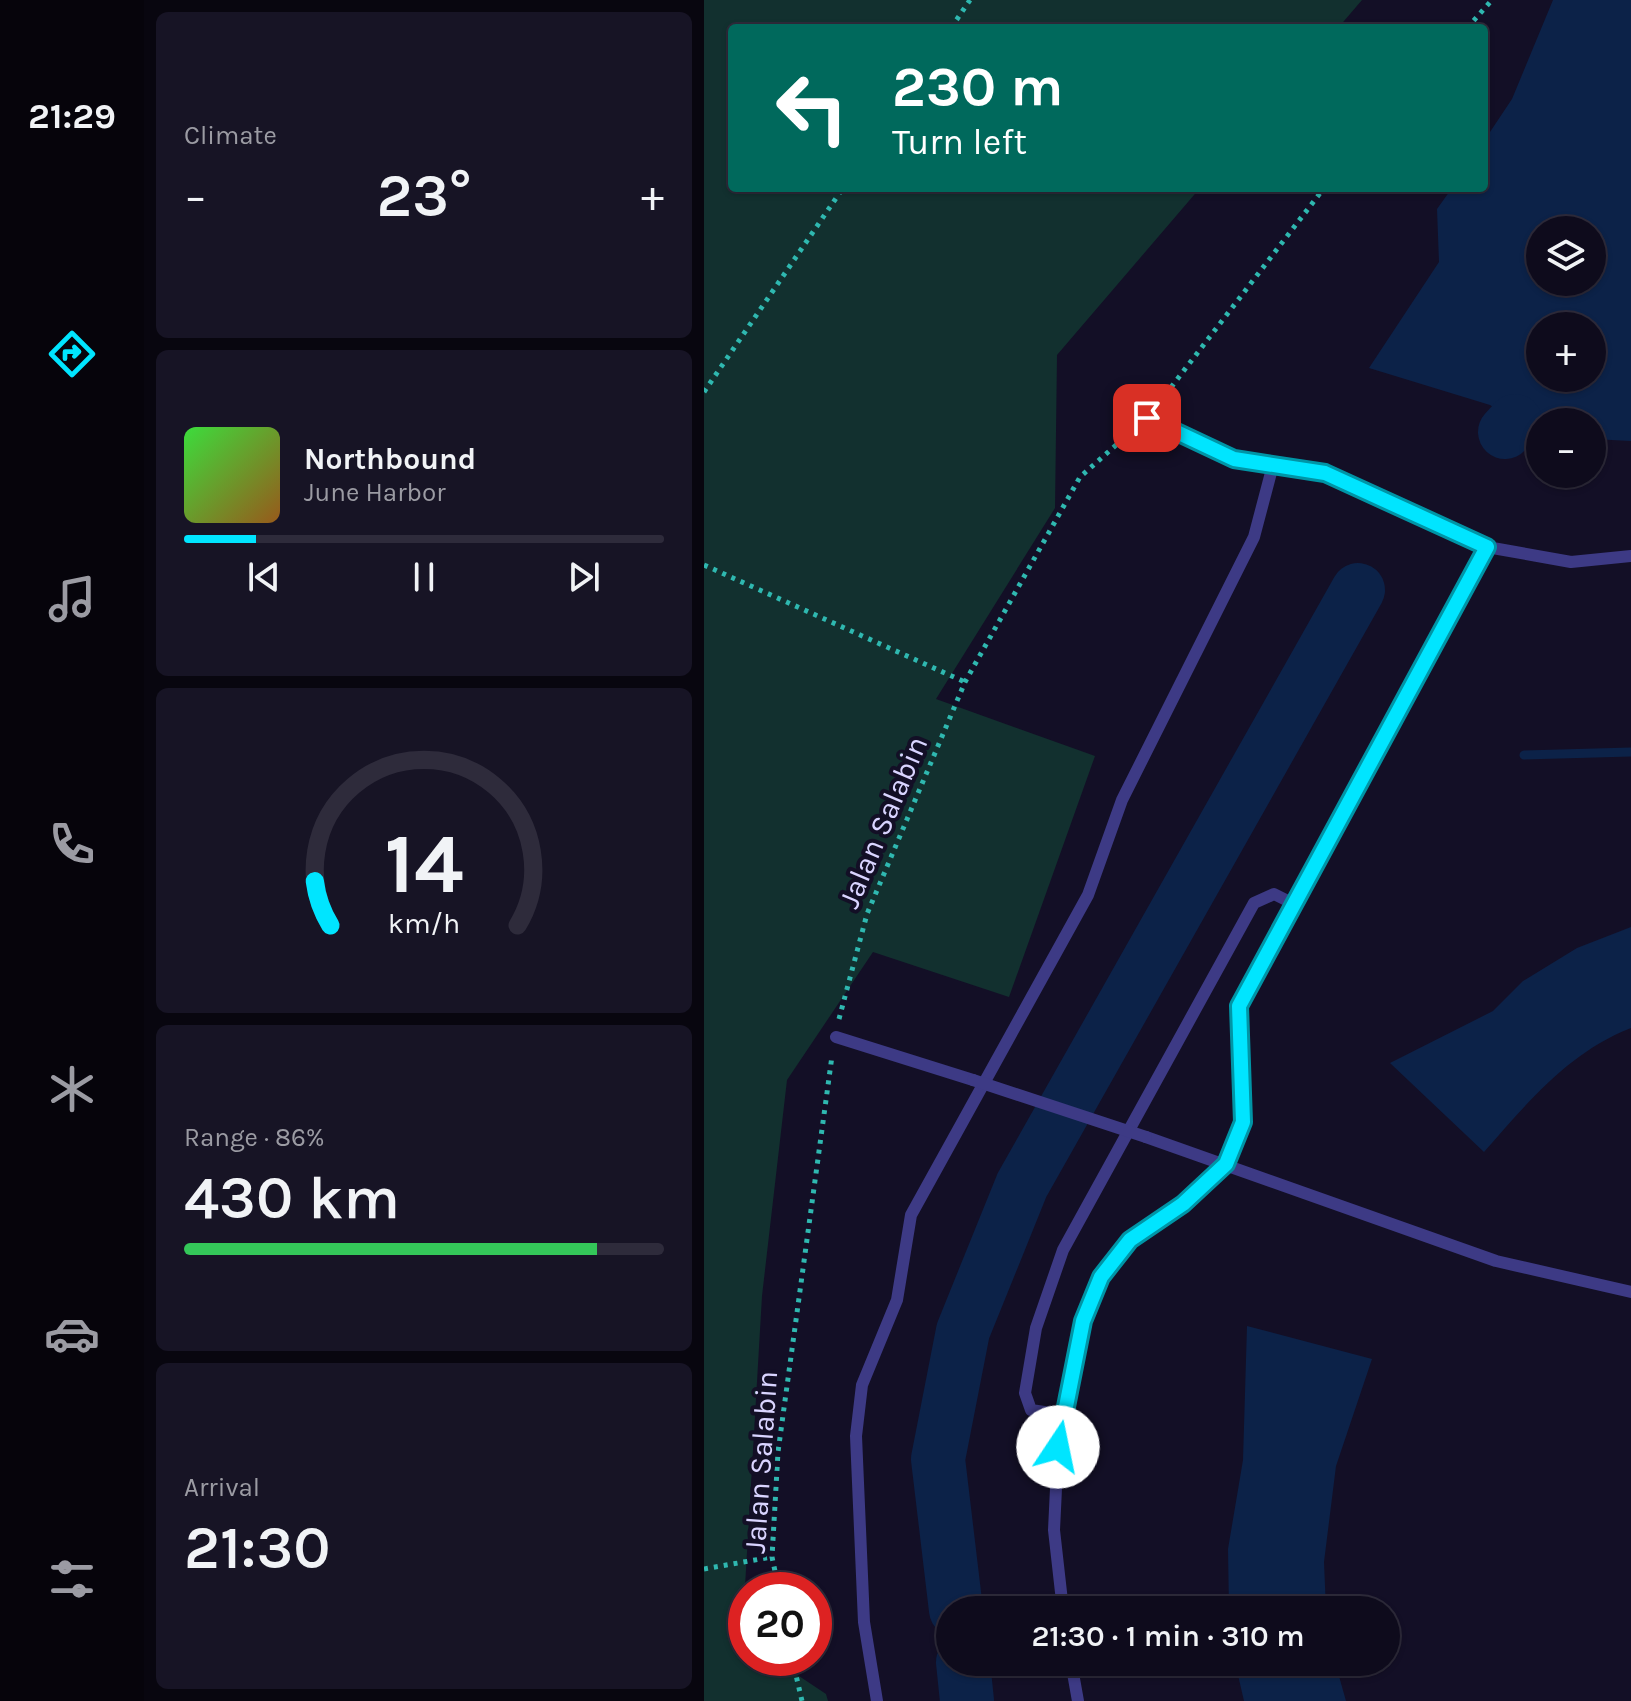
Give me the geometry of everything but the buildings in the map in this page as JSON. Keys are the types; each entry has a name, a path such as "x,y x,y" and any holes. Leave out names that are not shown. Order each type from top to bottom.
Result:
{"lane":[{"path":"1147,418 1234,459 1325,473 1487,547 1571,562 1631,556"},
{"path":"877,1701 864,1622 856,1436 862,1385 897,1300 911,1215 1088,895 1122,800 1254,537 1273,465"},
{"path":"1061,1596 1054,1530 1058,1447 1083,1321 1101,1277 1130,1240 1183,1204 1226,1164 1243,1122 1239,1006 1487,547"},
{"path":"1064,1415 1031,1410 1025,1393 1036,1328 1063,1250 1254,903 1274,894 1294,904"},
{"path":"836,1037 1226,1164 1496,1261 1631,1292"},
{"path":"1074,1676 1078,1701"}],"path":[{"path":"954,24 970,0"},
{"path":"1471,24 1492,0"},
{"path":"704,392 840,192"},
{"name":"Jalan Salabin","path":"775,1572 772,1557 778,1452 824,1092 867,914 965,682 1080,477 1147,418 1321,192"},
{"path":"704,565 965,682"},
{"path":"704,1569 772,1557"},
{"path":"796,1676 802,1701"}],"green space":[{"path":"704,0 1362,0 1341,24 728,24 728,192 1197,192 1057,355 1055,508 936,699 1095,756 1009,997 873,952 787,1080 762,1296 746,1572 728,1572 728,1676 799,1676 826,1694 828,1701 704,1701"}],"water":[{"path":"1553,0 1631,0 1631,441 1606,440 1606,408 1526,408 1526,427 1490,405 1369,368 1439,262 1437,209 1449,192 1488,192 1488,135 1512,99"},
{"path":"1631,927 1631,1028 1588,1051 1550,1081 1484,1152 1390,1063 1493,1011 1523,981 1577,948"},
{"path":"1247,1326 1372,1359 1336,1466 1324,1562 1325,1596 1229,1596 1228,1549 1243,1460"},
{"path":"1238,1676 1339,1676 1346,1701 1244,1701"}],"waterway":[{"path":"1505,432 1515,421"},
{"path":"954,1596 938,1459 963,1331 1022,1185 1358,590"},
{"path":"1524,755 1631,752"},
{"path":"964,1676 967,1701"}],"route":[{"path":"1058,1447 1083,1321 1101,1277 1130,1240 1183,1204 1226,1164 1243,1122 1239,1006 1487,547 1325,473 1234,459 1147,418"}]}
